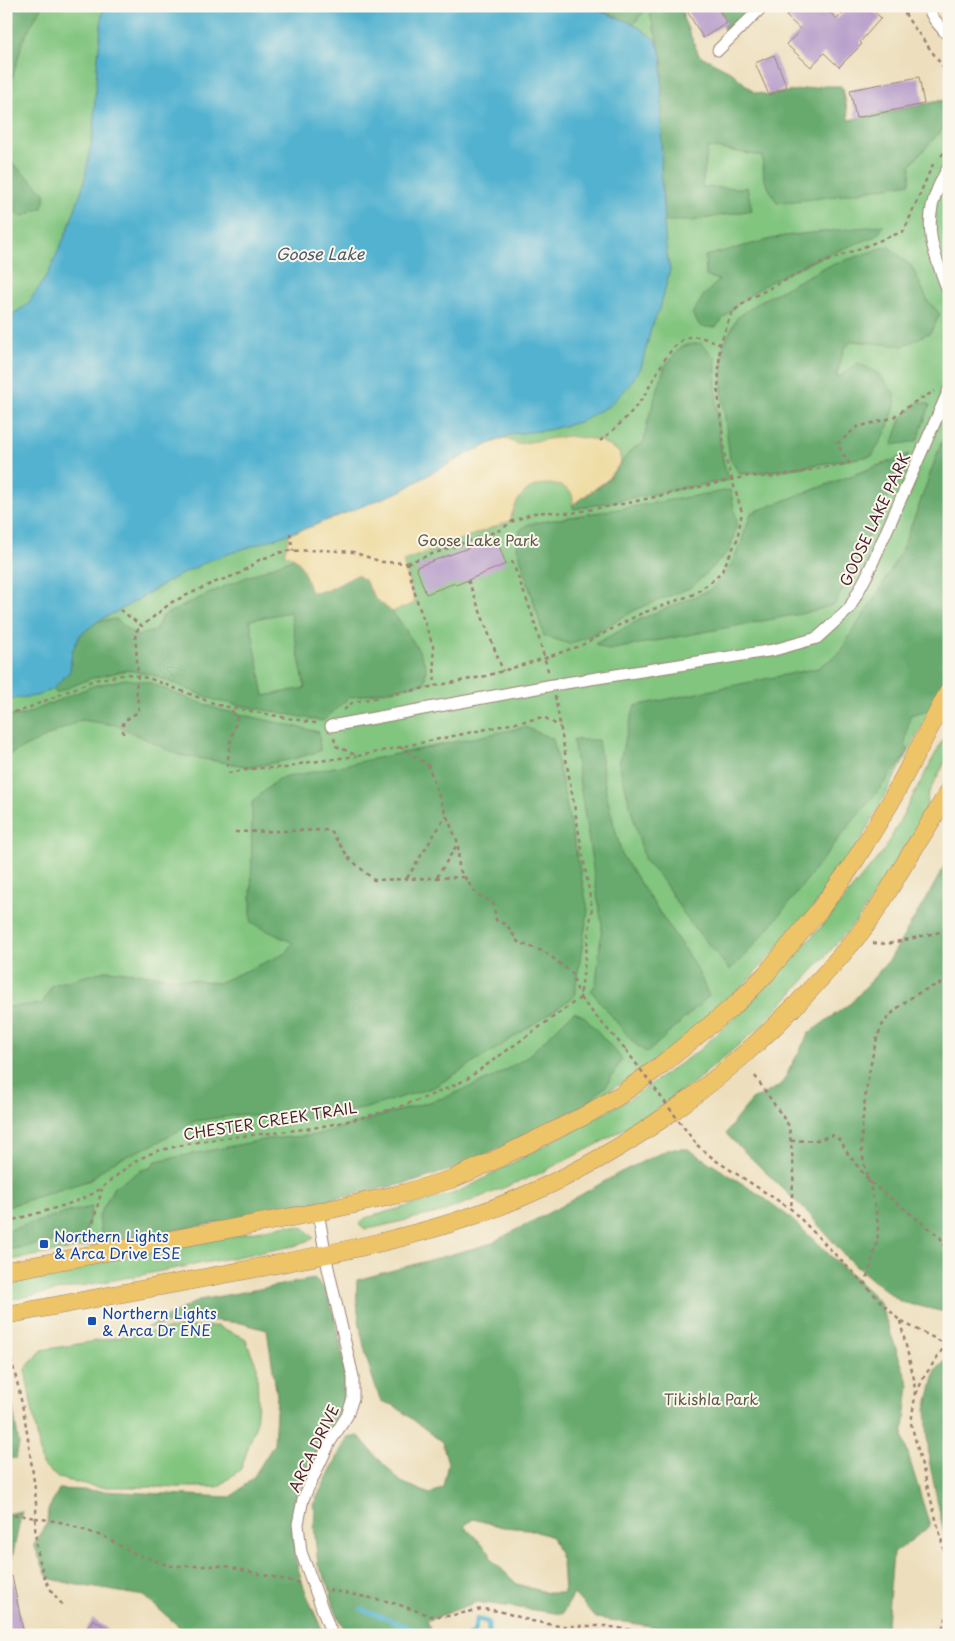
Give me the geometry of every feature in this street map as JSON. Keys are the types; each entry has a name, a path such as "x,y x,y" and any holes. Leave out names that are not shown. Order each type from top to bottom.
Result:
{"main road":[{"path":"6,1271 318,1212 452,1179 525,1146 620,1095 699,1036 735,1005 765,975 820,909 851,868 890,803 949,692"},
{"path":"6,1316 326,1255 412,1235 480,1214 542,1187 597,1159 637,1135 692,1097 763,1038 794,1008 868,922 949,790"}],"street":[{"path":"718,50 763,6"},
{"path":"927,6 934,19 949,37"},
{"path":"949,168 933,199 929,224 933,251 949,293"},
{"name":"GOOSE LAKE PARK","path":"331,726 553,685 774,650 817,638 849,609 868,575 949,390"},
{"name":"ARCA DRIVE","path":"318,1212 353,1377 353,1398 347,1416 330,1442 303,1499 298,1524 301,1552 332,1635"}],"path":[{"path":"901,6 949,75"},
{"path":"358,756 336,746 331,726 337,716 353,702 486,676 582,645 640,614 692,595 710,583 722,571 738,540 742,512 725,457 718,392 720,344 732,312 751,298 807,269 904,231 932,166 949,147"},
{"path":"600,441 616,428 642,399 658,370 681,341 689,337 699,337 720,344"},
{"path":"123,734 123,722 139,711 136,688 138,676 135,632 172,602 213,582 241,573 259,560 285,551 324,550 353,552 382,562 407,563 500,530 513,521 534,514 546,512 571,513 628,503 748,476 773,477 849,463 837,444 857,427 892,418 913,403 935,391"},
{"path":"290,533 293,551"},
{"path":"512,561 532,614 553,685 592,908 580,998 626,1050 697,1145 723,1165 791,1209 900,1321 947,1343 924,1377 915,1396"},
{"path":"407,563 418,604 433,646 435,686"},
{"path":"468,580 503,671"},
{"path":"120,610 142,626"},
{"path":"6,712 21,711 94,680 128,674 151,679 218,705 331,726"},
{"path":"227,767 230,743 237,718 230,708"},
{"path":"228,773 257,768 286,768 323,759 358,756 544,717 560,728"},
{"path":"400,747 428,765 446,816 458,843 459,870 477,895 493,902 496,920 507,925 518,942 546,952 572,973 578,993 581,993"},
{"path":"407,878 446,816"},
{"path":"235,832 330,830 349,858 374,880 464,877"},
{"path":"437,877 458,843"},
{"path":"869,943 886,944 949,930"},
{"path":"865,1285 878,1235 876,1209 862,1150 862,1115 876,1045 883,1025 892,1014 918,993 932,985 949,982"},
{"name":"CHESTER CREEK TRAIL","path":"6,1222 86,1197 102,1188 137,1160 163,1150 198,1142 311,1128 342,1122 401,1106 447,1089 467,1079 580,998"},
{"path":"755,1076 789,1126 794,1171 791,1209"},
{"path":"791,1141 818,1140 832,1135 841,1141 848,1154 870,1182 940,1237 949,1256"},
{"path":"81,1240 90,1238 102,1188"},
{"path":"900,1321 914,1380 915,1396 911,1423 944,1550 949,1578"},
{"path":"6,1344 19,1388 25,1420 37,1499 35,1524 38,1549 44,1577 65,1608"},
{"path":"6,1518 18,1515 60,1522 105,1537 133,1553 170,1566 225,1566 391,1602 432,1616 449,1616 482,1609 499,1611 532,1621 560,1626 605,1626 663,1635"},
{"path":"938,1635 945,1623 949,1607"}],"green space":[{"name":"Goose Lake Park","path":"6,6 670,6 705,116 843,88 849,120 949,99 949,677 857,847 811,911 747,982 713,1014 677,1045 627,1080 577,1109 265,1214 6,1261"},
{"path":"6,6 42,6 23,40 6,101"},
{"path":"587,6 648,6 634,24"},
{"path":"657,6 683,6 683,18 699,55 730,71 754,92 769,95 822,86 841,86 849,120 949,99 949,122 911,164 910,183 830,197 777,203 764,179 762,156 708,147 702,187 747,187 752,210 692,221 665,221 661,179 662,57 650,15"},
{"path":"718,6 756,6 736,25 724,30 723,26 727,23"},
{"path":"6,157 46,194 42,208 21,217 6,203"},
{"path":"884,225 876,236 812,262 768,283 731,310 716,327 701,327 692,314 704,295 719,280 706,276 705,256 784,236"},
{"path":"888,246 912,267 928,301 940,314 931,332 903,346 852,341 844,349 836,377 841,376 858,363 879,374 895,395 895,406 886,432 872,456 782,470 740,474 730,459 722,393 723,346 737,318 759,302 823,268"},
{"path":"701,343 716,358 716,388 721,450 728,480 574,509 572,505 606,482 631,450 644,442 647,423 665,366 682,346"},
{"path":"920,401 930,405 917,441 892,445 901,419"},
{"path":"949,427 949,677 932,709 910,715 905,744 909,752 771,926 730,970 687,919 664,882 645,861 619,764 635,706 818,668 842,651 847,639 877,595 901,551 941,443"},
{"path":"909,454 835,604 810,612 608,650 595,644 641,619 710,590 730,567 741,543 751,513"},
{"path":"730,490 737,522 730,550 692,587 637,609 590,636 570,644 544,636 517,547 520,530 529,524"},
{"path":"294,558 328,590 357,575 365,580 375,598 392,612 401,623 419,651 426,666 425,683 348,698 323,721 217,701 153,675 127,670 89,679 56,693 53,689 70,671 72,651 80,635 98,621 116,619 136,636 155,631 162,616 225,586","holes":["290,612 305,688 264,696 250,620"]},
{"path":"125,679 148,682 221,710 319,732 320,751 293,759 252,767 179,755 116,725 81,720 6,756 6,716 23,715 93,686"},
{"path":"525,727 553,739 588,910 574,997 496,1049 434,1087 363,1109 287,1122 244,1114 195,1121 163,1140 111,1163 90,1180 6,1207 6,1007 42,1004 52,985 108,970 218,983 284,954 293,943 251,923 252,802 278,779"},
{"path":"948,730 949,755 928,794 924,820 859,918 761,1026 696,1081 651,1113 598,1144 536,1175 445,1211 373,1228 364,1229 359,1225 365,1218 452,1194 472,1185 628,1100 698,1051 755,998 821,927 885,849"},
{"path":"573,740 598,740 607,797 622,856 696,967 709,996 647,1053 633,1042 591,991 596,984 602,925"},
{"path":"949,857 949,1313 901,1302 875,1282 847,1258 808,1213 726,1134 752,1100 781,1085 809,1033 852,1002 890,959"},
{"path":"574,1012 585,1017 622,1059 606,1086 583,1106 483,1157 454,1169 413,1182 265,1214 102,1244 99,1216 114,1187 142,1170 150,1168 156,1161 268,1139 315,1135 446,1097 494,1077 527,1057"},
{"name":"Tikishla Park","path":"669,1149 688,1149 760,1195 788,1216 879,1301 909,1385 903,1438 930,1526 893,1554 886,1635 713,1635 596,1618 574,1594 562,1614 477,1602 426,1621 434,1635 347,1635 334,1607 329,1586 318,1565 313,1505 347,1438 359,1436 401,1482 430,1494 443,1487 448,1463 442,1442 395,1406 381,1401 371,1374 363,1342 358,1309 357,1280 489,1244 621,1172","holes":["473,1519 503,1527 528,1529 552,1537 562,1561 564,1593 548,1593 517,1584 491,1559 489,1551 464,1526"]},
{"path":"92,1207 85,1236 6,1250 6,1231"},
{"path":"288,1225 304,1228 314,1238 294,1246 8,1300 6,1280"},
{"path":"314,1279 325,1289 331,1305 344,1362 345,1379 342,1405 331,1429 304,1475 299,1487 294,1518 293,1535 298,1567 323,1635 248,1635 184,1631 144,1596 48,1578 34,1545 47,1523 48,1510 59,1489 231,1497 253,1478 274,1444 277,1396 267,1330 241,1323 197,1319 146,1328 199,1300"},
{"path":"217,1326 245,1338 257,1367 258,1400 256,1424 241,1469 218,1487 97,1487 58,1478 42,1465 25,1369 42,1350 180,1327"},
{"path":"949,1357 949,1557 929,1460 926,1409 936,1370"},
{"path":"6,1369 19,1444 16,1458 6,1459"},
{"path":"22,1511 12,1558 6,1561 6,1514"}],"sand":[{"path":"568,436 598,440 619,452 621,462 606,481 572,505 573,498 567,489 547,484 535,486 521,496 510,521 403,561 415,603 392,612 375,598 365,580 357,575 328,590 311,592 299,563 290,555 284,554 290,533 401,491 473,451 504,438 517,444"}],"water":[{"name":"Goose Lake","path":"103,6 587,6 634,24 656,40 662,57 661,179 666,248 670,270 641,368 626,389 609,406 579,422 548,430 512,434 473,451 401,491 310,527 210,560 98,621 80,635 72,651 70,671 53,689 36,696 10,699 6,697 6,324 13,314 27,305 48,274 69,227 84,183 93,133"}],"building":[{"path":"684,6 717,6 727,23 703,38"},
{"path":"794,6 823,6 837,19 850,6 869,6 881,18 860,42 862,44 839,67 824,53 811,67 786,44 801,30 786,16"},
{"path":"774,55 787,87 769,95 755,63"},
{"path":"919,77 924,104 856,118 850,90"},
{"path":"496,538 506,564 456,585 455,583 426,594 416,567"},
{"path":"6,1576 12,1576 24,1635 6,1635"},
{"path":"93,1619 116,1635 83,1635"}],"waterway":[{"path":"361,1609 430,1635"},
{"path":"469,1635 474,1632 477,1619 488,1622 489,1635"}],"place":[{"name":"Northern Lights & Arca Drive ESE","path":"44,1244"},
{"name":"Northern Lights & Arca Dr ENE","path":"92,1321"}]}
